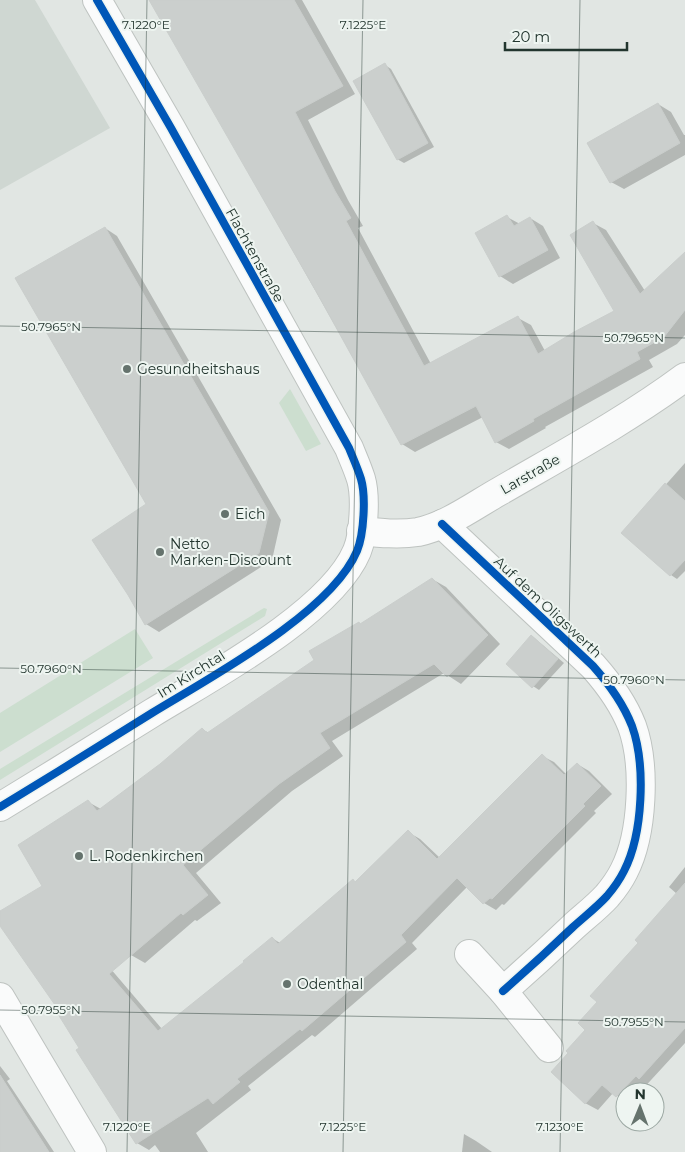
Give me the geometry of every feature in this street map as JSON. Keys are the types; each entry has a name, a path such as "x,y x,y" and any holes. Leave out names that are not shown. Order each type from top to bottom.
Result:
{"street":[{"name":"Flachtenstraße","path":"97,0 171,128 349,448 362,481 364,504 362,531"},
{"name":"Larstraße","path":"362,531 391,534 419,532 442,524 552,461 650,401 685,377"},
{"name":"Auf dem Oligswerth","path":"442,524 593,666 617,696 632,726 638,749 641,772 637,825 632,849 624,872 606,897 503,991"},
{"name":"Im Kirchtal","path":"0,807 255,649 300,616 325,595 343,576 358,550 362,531"},
{"path":"469,954 503,991 549,1048"},
{"path":"0,997 92,1152"}],"shaded area":[{"path":"0,0 35,0 110,128 0,190"}],"green space":[{"path":"290,389 321,444 306,451 279,403"},
{"path":"264,608 267,609 265,616 0,780 0,769"},
{"path":"135,629 153,658 0,752 0,713"}],"building":[{"path":"149,0 294,0 343,86 295,112 335,191 351,218 346,221 424,366 518,316 538,354 614,311 570,235 593,221 640,294 685,252 685,310 664,337 637,352 640,359 533,419 534,421 495,443 476,406 401,445 317,293"},
{"path":"385,63 428,143 397,160 353,81"},
{"path":"658,103 680,143 610,183 587,143"},
{"path":"507,215 514,226 530,217 548,250 499,277 475,233"},
{"name":"Gesundheitshaus","path":"105,227 269,512 259,553 145,625 92,540 146,504 15,278"},
{"path":"665,483 685,501 685,560 670,576 621,533"},
{"path":"432,578 488,635 447,677 434,664 320,733 330,748 279,784 183,865 208,895 183,915 181,913 109,974 158,1031 272,937 278,944 353,879 355,882 408,830 437,859 542,754 564,775 577,763 601,786 583,804 585,806 492,899 490,898 483,904 457,878 401,935 406,942 302,1031 300,1029 237,1079 240,1082 213,1104 208,1098 136,1144 76,1050 79,1048 53,1006 55,1005 0,926 0,911 42,886 18,845 88,800 97,811 160,764 202,728 207,733 314,660 309,651 359,622 360,624"},
{"path":"531,635 558,659 532,688 506,664"},
{"path":"685,883 685,1028 639,1079 636,1076 630,1082 615,1082 615,1096 602,1085 585,1104 551,1072 568,1053 566,1051 585,1030 578,1023 597,1002 590,996 638,943 635,940"},
{"path":"0,1075 49,1152 0,1152"}],"cycle path":[{"path":"0,807 235,663 296,620 322,598 343,574 357,551 363,525 363,486 349,448 171,128 97,0"},
{"path":"442,524 599,673 615,694 632,726 639,760 641,779 639,819 630,856 624,871 599,904 503,991"}],"place":[{"name":"Gesundheitshaus","path":"127,369"},
{"name":"Eich","path":"225,514"},
{"name":"Netto Marken-Discount","path":"160,552"},
{"name":"L. Rodenkirchen","path":"79,856"},
{"name":"Odenthal","path":"287,984"}]}
